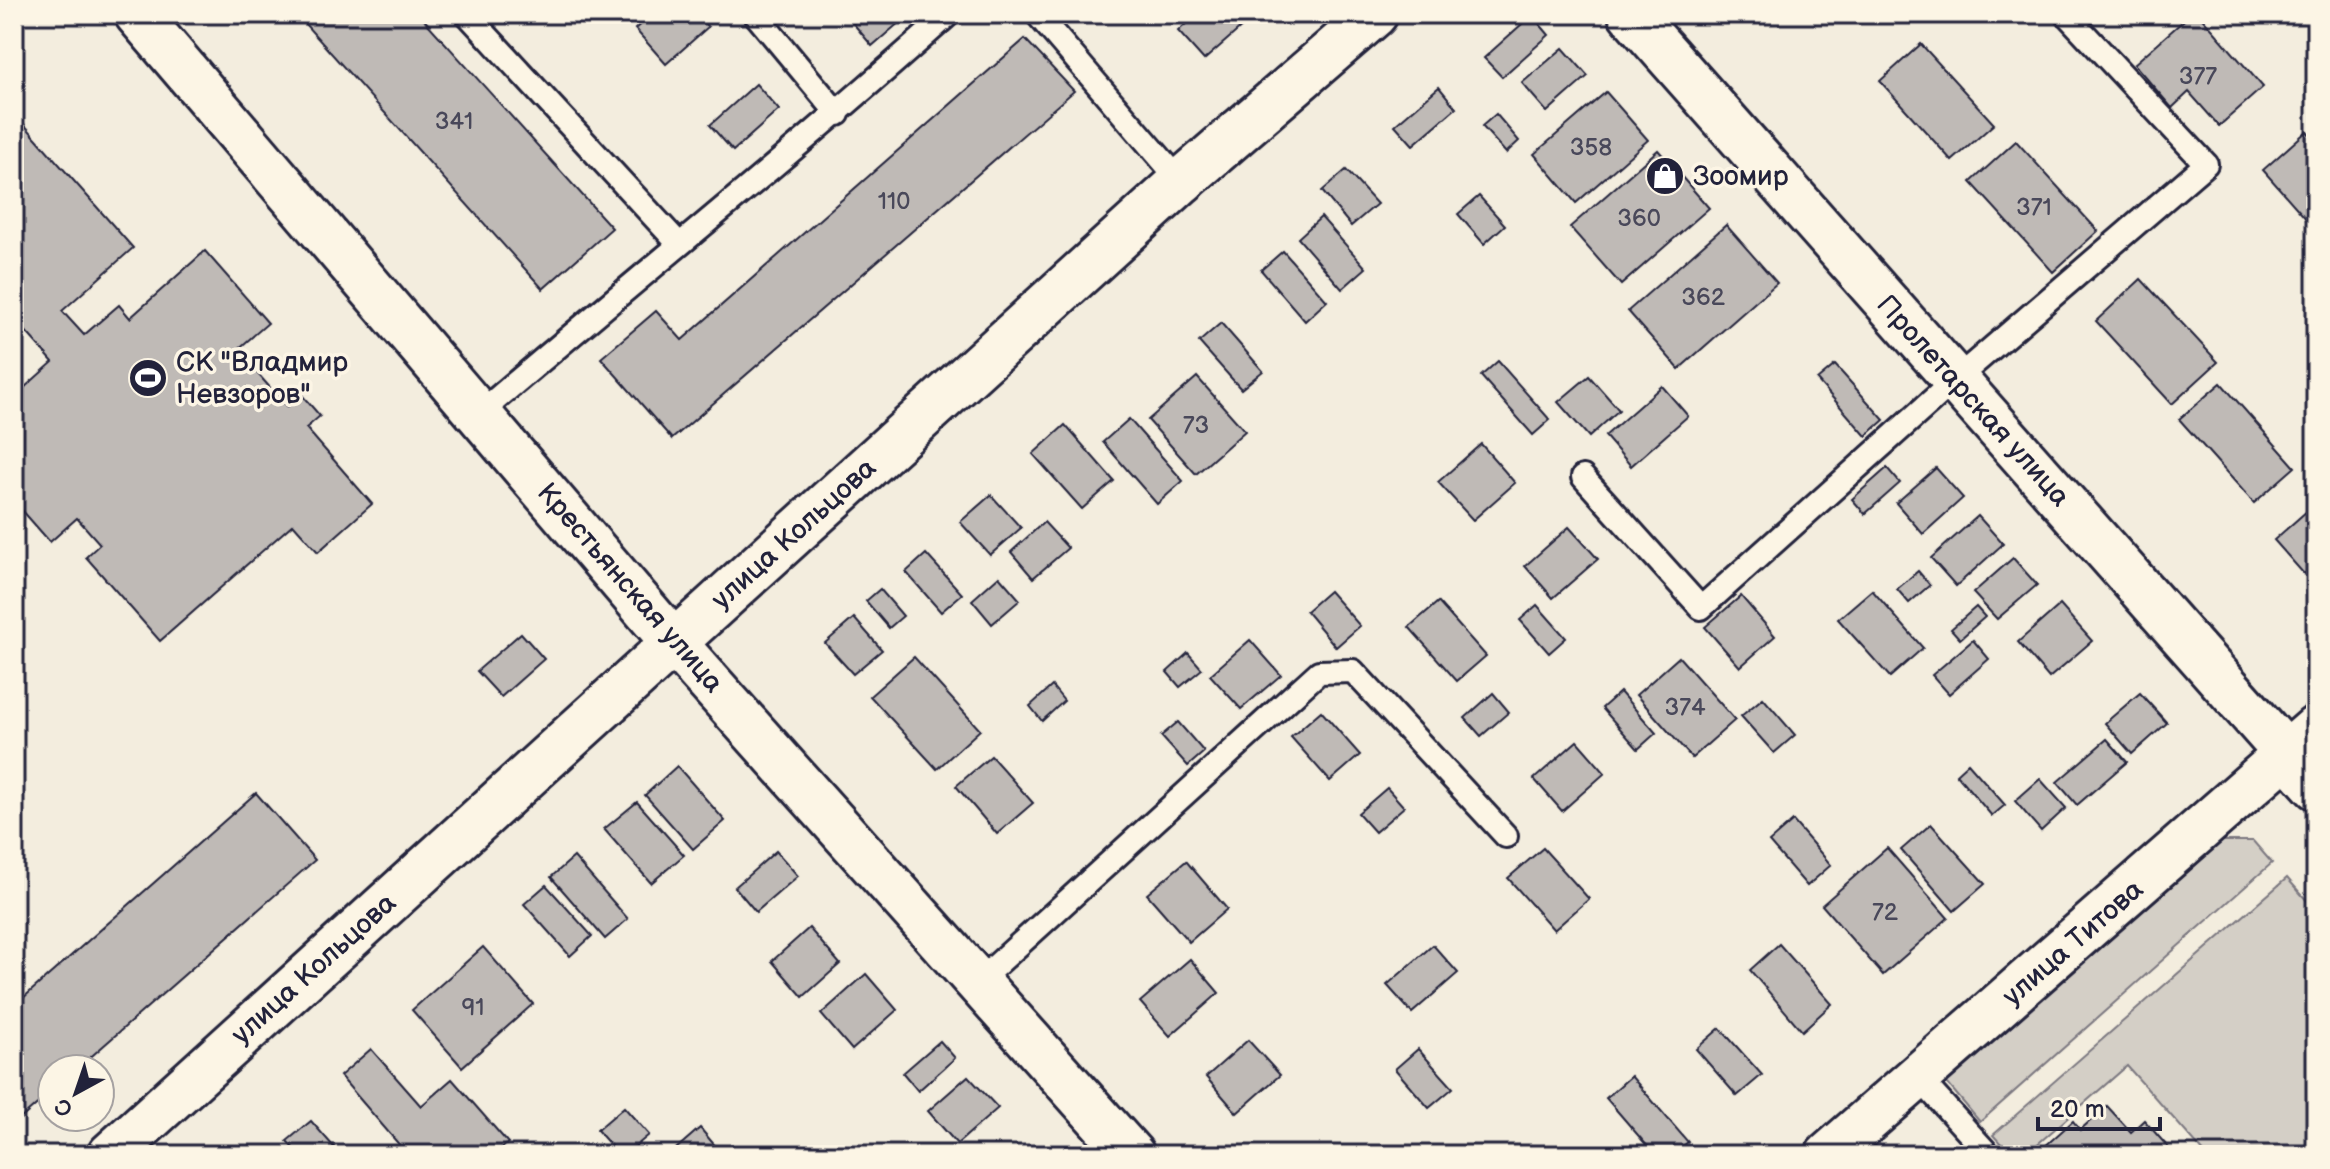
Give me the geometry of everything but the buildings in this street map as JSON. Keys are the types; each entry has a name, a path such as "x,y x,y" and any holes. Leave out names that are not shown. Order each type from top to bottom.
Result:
{"street":[{"name":"Крестьянская улица","path":"137,14 674,643 979,981 1128,1154"},
{"name":"улица Кольцова","path":"110,1155 1181,182 1375,14"},
{"name":"Пролетарская улица","path":"1631,14 1955,380 2301,742 2316,787"},
{"name":"улица Титова","path":"1828,1155 2301,742"}],"lane":[{"path":"467,14 678,243"},
{"path":"755,14 838,114"},
{"path":"480,413 678,243 838,114 949,14"},
{"path":"1037,14 1181,182"},
{"path":"1583,477 1701,608 1955,380 2206,164 2066,14"},
{"path":"979,981 1319,672 1353,671 1506,836"},
{"path":"1919,1078 1989,1155"}],"shaded area":[{"path":"2223,841 2253,841 2272,863 1980,1122 1947,1083"},
{"path":"2287,878 2316,911 2316,1155 2206,1155 2127,1066 2025,1155 2011,1155 1993,1135"}],"place":[{"name":"Зоомир","path":"1665,176"},
{"name":"СК \"Владмир Невзоров\"","path":"148,378"}]}
